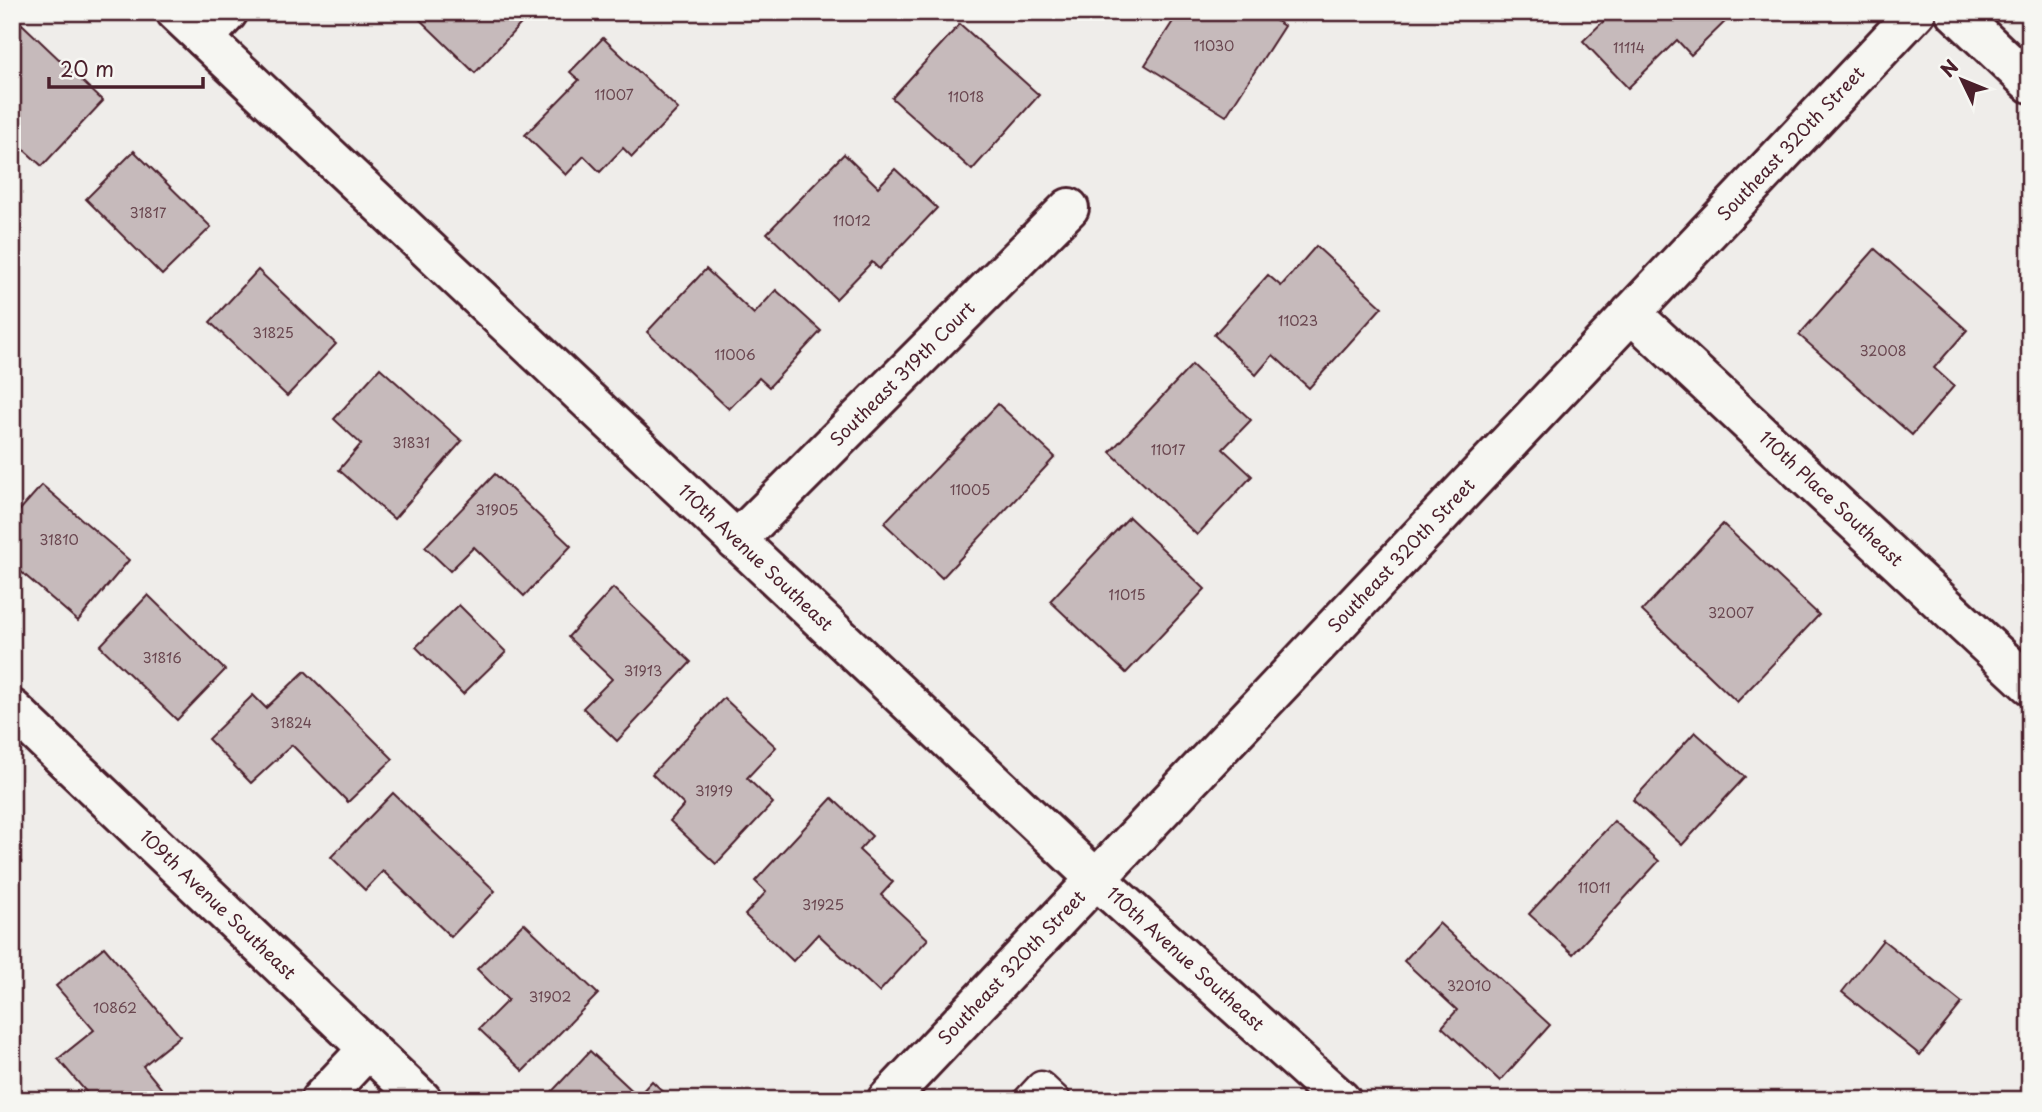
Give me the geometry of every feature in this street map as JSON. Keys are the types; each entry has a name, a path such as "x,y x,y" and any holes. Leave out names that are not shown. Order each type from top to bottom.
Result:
{"street":[{"name":"110th Avenue Southeast","path":"176,12 216,25 736,541 1095,878 1341,1100"},
{"name":"Southeast 320th Street","path":"887,1100 1916,12"},
{"path":"1955,12 2030,83"},
{"name":"Southeast 319th Court","path":"736,541 1069,208"},
{"name":"110th Place Southeast","path":"1631,313 2030,685"},
{"name":"109th Avenue Southeast","path":"12,709 422,1100"},
{"path":"320,1100 368,1049"}],"lane":[{"path":"1028,1100 1041,1086 1056,1100"}],"building":[{"path":"412,12 530,12 531,13 475,73"},
{"path":"1179,12 1262,12 1284,26 1226,116 1145,65"},
{"path":"1613,12 1735,12 1691,55 1677,40 1628,88 1583,41"},
{"path":"22,24 103,101 42,166 12,139 12,35"},
{"path":"960,24 1039,95 972,170 892,98"},
{"path":"603,38 678,109 632,157 623,148 600,172 584,156 566,175 525,135 579,80 570,72"},
{"path":"134,151 211,227 162,275 86,199"},
{"path":"844,154 878,187 895,169 937,208 879,269 872,262 836,299 767,233"},
{"path":"1316,246 1382,307 1309,388 1273,355 1256,375 1214,335 1268,275 1281,286"},
{"path":"1875,249 1967,330 1934,368 1954,386 1912,435 1799,335"},
{"path":"706,269 754,314 776,290 821,331 769,387 759,378 729,409 647,332"},
{"path":"258,270 336,344 287,396 210,322"},
{"path":"1192,365 1251,420 1223,449 1252,476 1197,535 1110,452"},
{"path":"380,368 462,441 394,519 339,470 361,444 334,419"},
{"path":"998,404 1055,457 942,578 884,523"},
{"path":"495,474 571,546 524,596 474,547 450,571 425,547"},
{"path":"42,485 129,560 78,621 12,564 12,519"},
{"path":"1129,517 1205,589 1126,673 1050,601"},
{"path":"1723,524 1819,615 1737,702 1642,611"},
{"path":"613,588 691,662 617,741 583,708 612,679 568,637"},
{"path":"148,595 225,670 177,720 100,646"},
{"path":"459,605 506,652 463,694 416,647"},
{"path":"305,671 393,759 348,802 292,745 251,783 208,739 253,695 266,708"},
{"path":"724,698 776,747 747,778 773,803 716,864 670,821 684,805 652,774"},
{"path":"1695,732 1745,777 1682,845 1633,800"},
{"path":"393,793 495,891 451,937 383,871 365,890 331,857"},
{"path":"832,798 872,836 859,850 893,882 881,895 928,939 879,992 818,934 793,961 745,915 766,892 755,881"},
{"path":"1614,821 1659,861 1573,954 1529,914"},
{"path":"12,853 21,862 12,871"},
{"path":"524,923 598,994 523,1071 479,1029 508,1000 477,969"},
{"path":"1439,923 1550,1025 1500,1081 1442,1027 1457,1010 1404,961"},
{"path":"1883,940 1962,1003 1920,1055 1842,992"},
{"path":"104,947 180,1036 143,1066 165,1093 157,1100 93,1100 58,1059 94,1030 56,986"},
{"path":"590,1051 638,1096 652,1081 672,1100 544,1100"}]}
